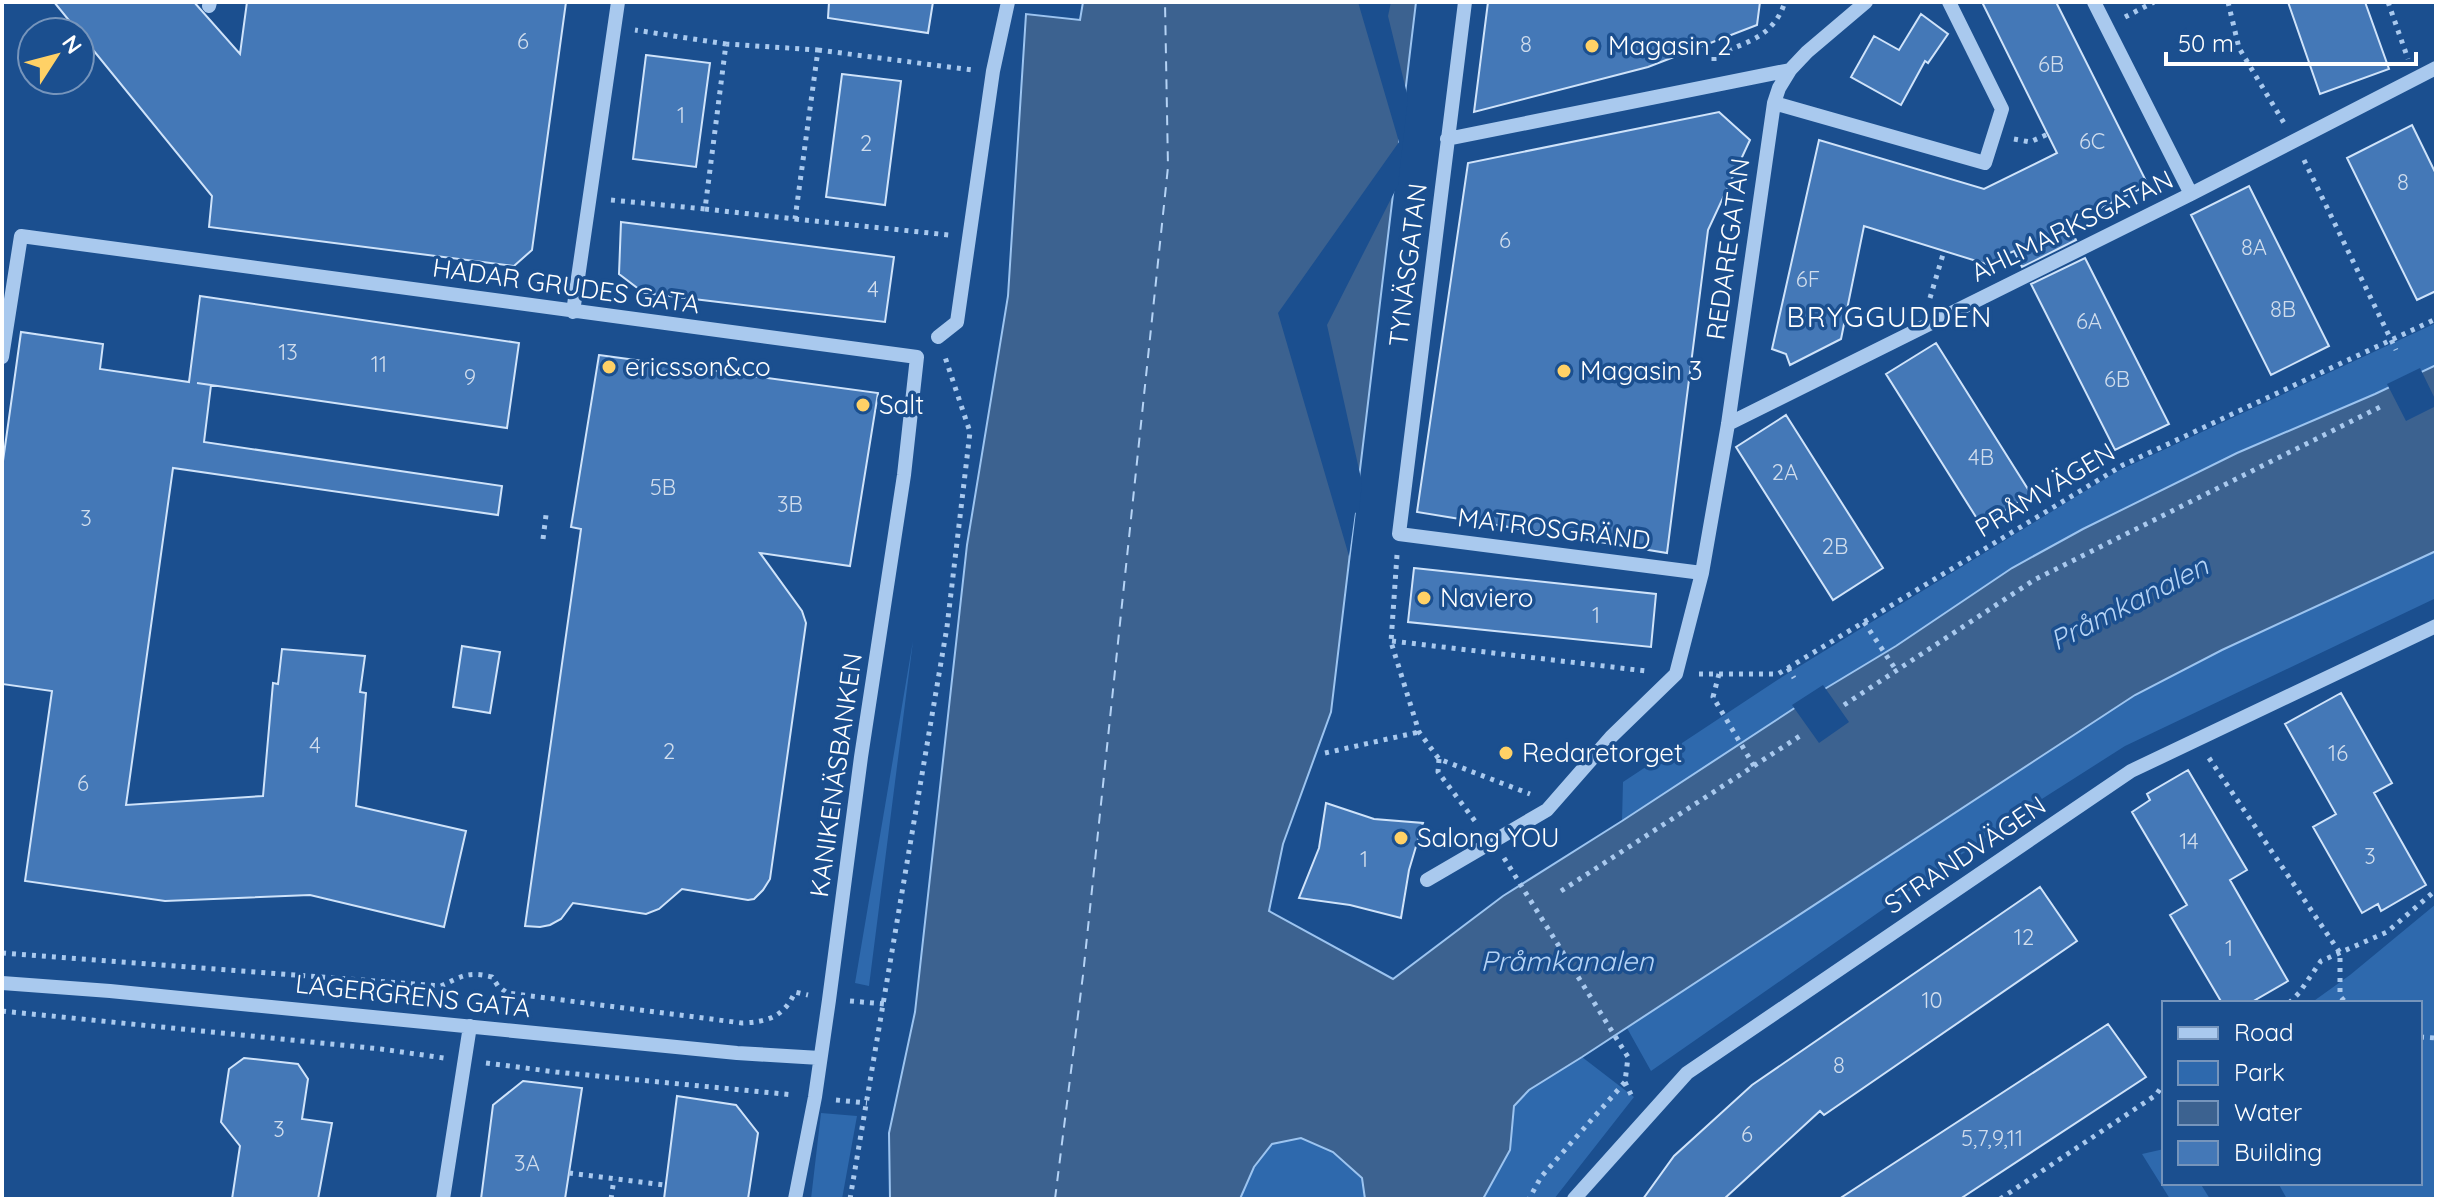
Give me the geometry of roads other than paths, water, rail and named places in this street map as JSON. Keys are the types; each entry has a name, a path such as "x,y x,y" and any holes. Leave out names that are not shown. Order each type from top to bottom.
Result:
{"street":[{"path":"573,312 618,2"},
{"path":"938,337 957,322 993,71 1008,2"},
{"name":"TYNÄSGATAN","path":"1399,534 1465,2"},
{"path":"1447,139 1790,70 1866,2"},
{"path":"1774,103 1985,163 2002,109 1949,2"},
{"path":"2094,2 2191,194"},
{"name":"AHLMARKSGATAN","path":"1728,424 2191,194 2436,68"},
{"name":"REDAREGATAN","path":"1427,880 1547,810 1611,737 1676,674 1702,573 1728,424 1774,103 1790,70"},
{"name":"HADAR GRUDES GATA","path":"10,260 21,236 917,357"},
{"path":"2,357 10,260"},
{"name":"KANIKENÄSBANKEN","path":"795,1199 815,1097 861,757 904,475 917,357"},
{"name":"MATROSGRÄND","path":"1399,534 1702,573"},
{"name":"STRANDVÄGEN","path":"1574,1199 1687,1073 2131,771 2436,626"},
{"name":"LAGERGRENS GATA","path":"2,983 126,992 737,1053 820,1058"},
{"path":"443,1199 470,1026"}],"water":[{"name":"Pråmkanalen","path":"1083,2 1416,2 1331,712 1283,844 1269,911 1393,979 1503,896 1896,646 2012,568 2083,529 2237,453 2436,365 2436,551 2222,650 2135,695 1529,1090 1514,1106 1510,1150 1483,1199 1365,1199 1362,1178 1333,1152 1301,1138 1272,1144 1254,1167 1240,1199 890,1199 889,1133 915,1012 967,545 1008,296 1026,14 1080,20"}],"place":[{"name":"Magasin 2","path":"1592,46"},
{"name":"ericsson&co","path":"609,367"},
{"name":"Magasin 3","path":"1564,371"},
{"name":"Salt","path":"863,405"},
{"name":"Naviero","path":"1424,598"},
{"name":"Redaretorget","path":"1506,753"},
{"name":"Salong YOU","path":"1401,838"}],"district":[{"name":"BRYGGUDDEN","path":"1890,317"}]}
